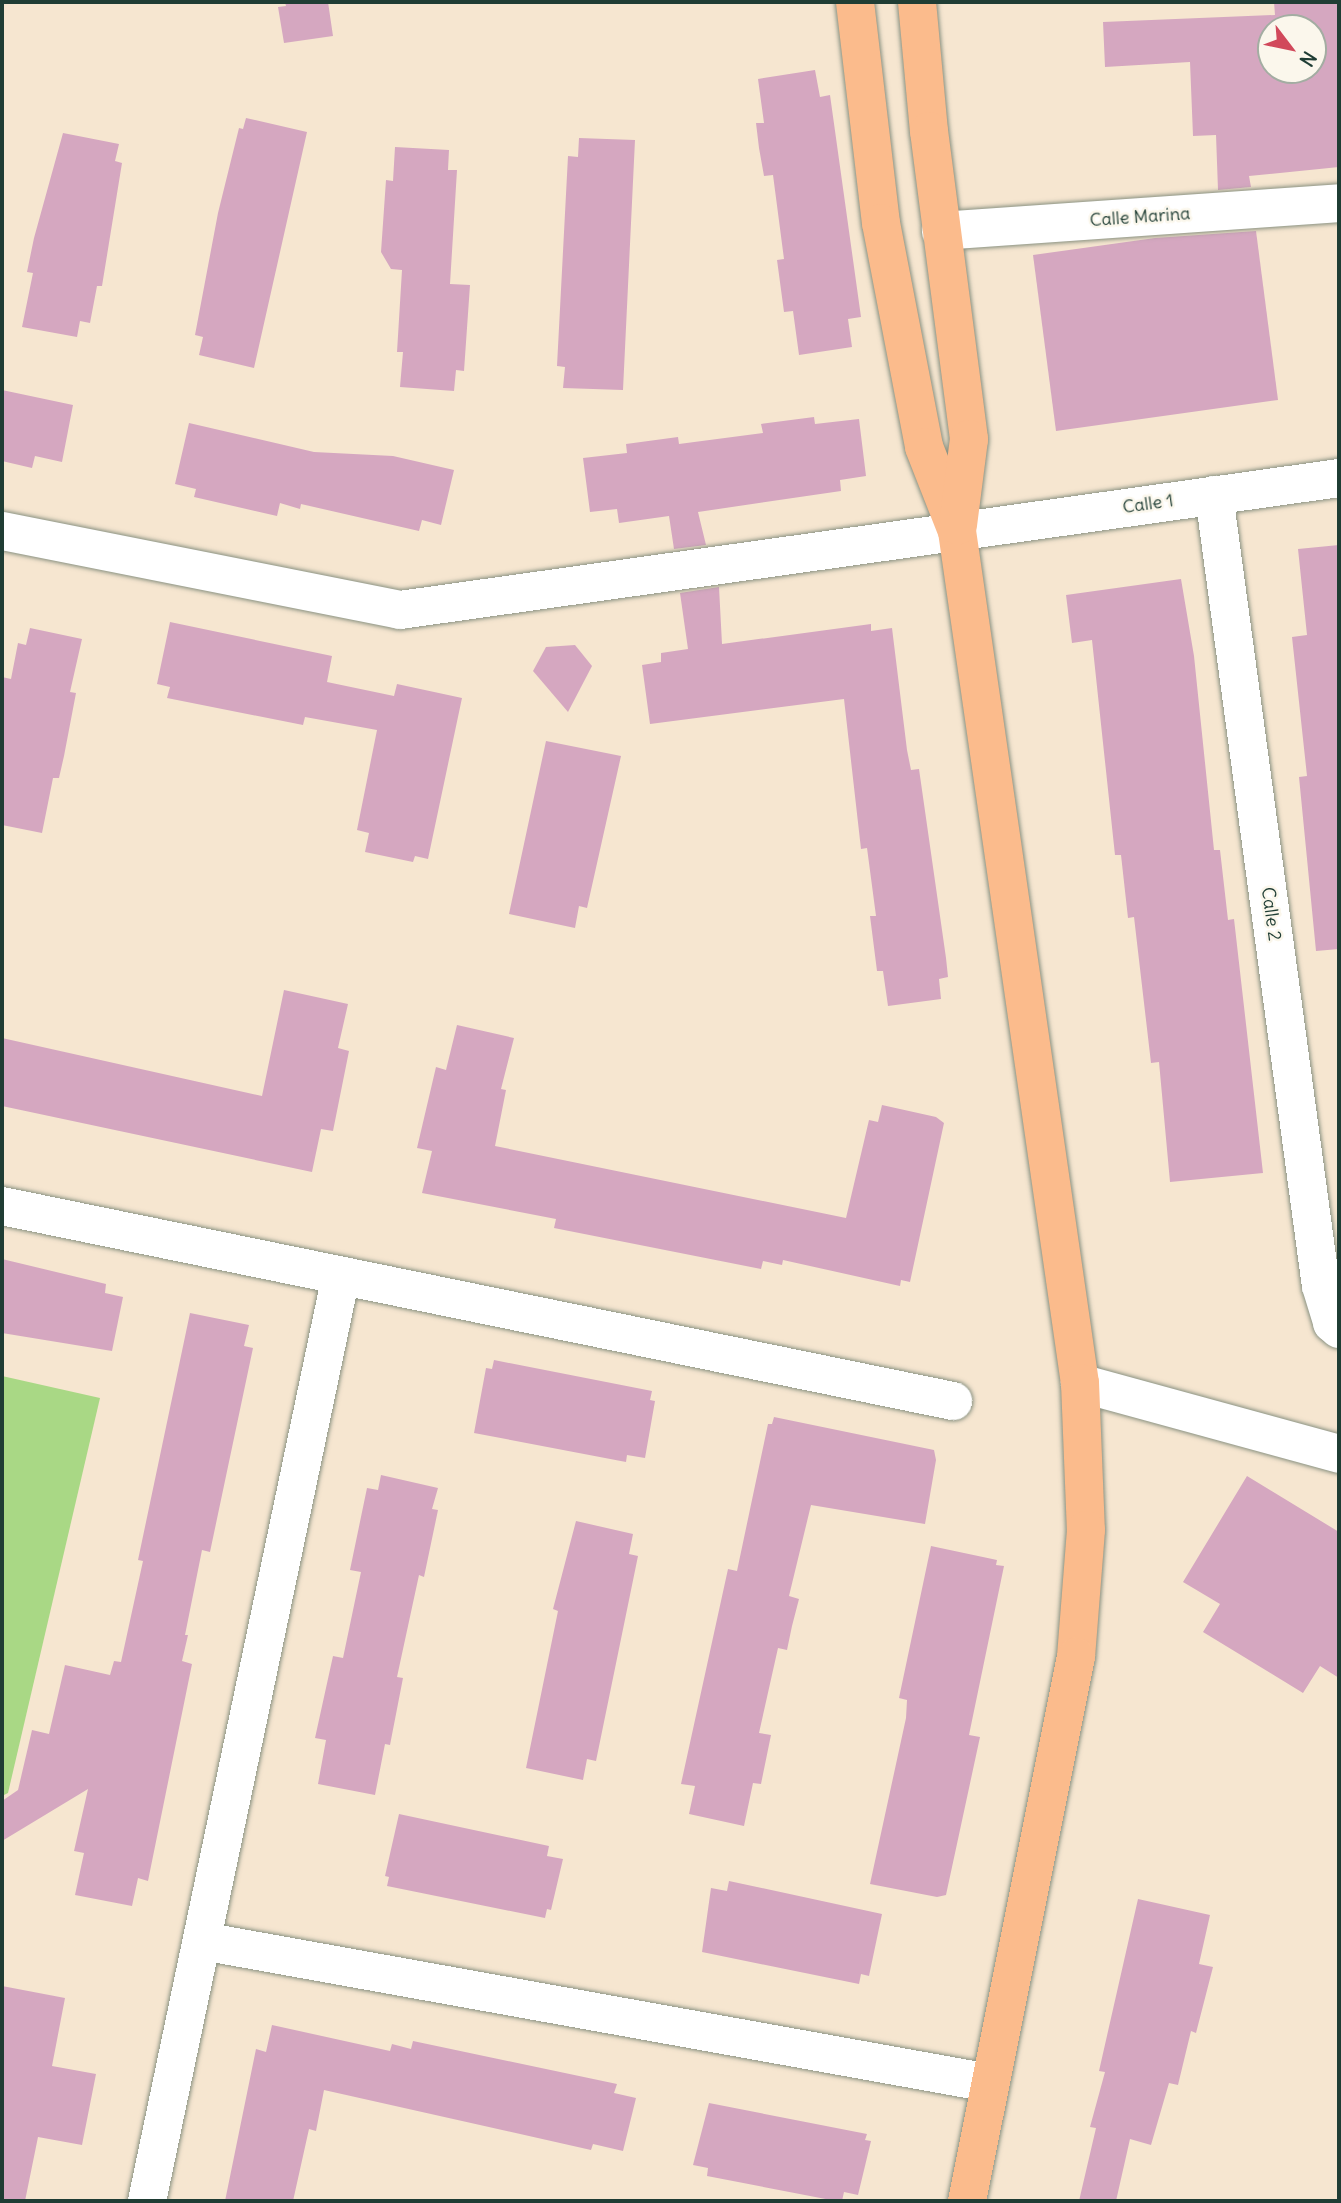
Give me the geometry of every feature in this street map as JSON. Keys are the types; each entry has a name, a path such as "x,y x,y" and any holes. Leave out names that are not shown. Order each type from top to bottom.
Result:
{"main road":[{"path":"855,2 880,223 924,447 957,531 1080,1383 1086,1530 1076,1657 967,2201"},
{"path":"918,2 941,231 969,439 957,531"}],"street":[{"name":"Calle Marina","path":"941,231 1339,203"},
{"name":"Calle 1","path":"2,531 400,611 1339,478"},
{"name":"Calle 2","path":"1214,495 1321,1286 1332,1323 1339,1329"},
{"path":"2,1206 953,1401"},
{"path":"147,2201 341,1276"},
{"path":"1080,1383 1339,1454"},
{"path":"202,1941 990,2083"}],"green space":[{"path":"2,1376 100,1398 8,1793 2,1796"}],"building":[{"path":"285,2 328,2 333,36 284,43 278,7 286,6"},
{"path":"1274,2 1339,2 1339,167 1249,176 1251,187 1218,190 1216,135 1193,136 1190,62 1105,67 1103,22 1257,16 1257,84 1327,84 1327,14 1275,14"},
{"path":"815,70 820,97 830,95 861,317 848,319 852,347 799,355 793,311 784,312 777,260 784,259 773,175 764,176 759,148 756,123 764,123 758,79"},
{"path":"246,118 307,132 254,368 199,355 203,337 195,335 218,213 239,128 243,129"},
{"path":"63,133 119,144 115,161 122,163 102,286 97,286 90,323 80,321 77,337 22,327 33,273 27,272 34,238"},
{"path":"579,138 635,140 623,390 563,388 565,367 557,366 568,156 578,157"},
{"path":"395,147 449,150 448,170 457,170 450,284 470,285 464,371 456,370 454,391 400,387 403,352 397,352 402,270 391,269 381,252 386,180 393,181"},
{"path":"1256,231 1278,400 1056,431 1033,255 1155,238"},
{"path":"2,390 73,405 62,462 35,456 32,468 2,461"},
{"path":"814,417 815,424 859,419 866,476 840,480 841,491 698,512 706,545 674,549 669,516 619,523 617,509 590,512 583,458 627,453 626,444 678,437 679,444 763,433 761,424"},
{"path":"189,423 314,452 393,456 454,470 441,525 422,520 419,531 301,504 300,509 280,503 277,516 194,497 196,489 175,484"},
{"path":"1339,545 1339,949 1316,951 1299,777 1307,776 1292,637 1307,635 1298,549"},
{"path":"1181,579 1194,656 1214,850 1220,850 1228,920 1234,919 1263,1173 1170,1182 1159,1062 1151,1063 1134,917 1128,918 1121,855 1115,855 1092,640 1072,643 1066,595"},
{"path":"719,587 722,644 871,624 871,631 892,628 907,750 911,770 919,769 946,958 948,977 939,979 941,999 888,1006 883,971 877,971 870,916 876,916 867,848 861,849 844,699 650,724 642,665 661,662 661,653 688,649 680,593"},
{"path":"170,622 332,656 327,682 394,696 397,684 462,698 428,859 415,856 413,862 365,852 369,833 357,830 377,730 305,717 303,725 167,698 170,687 157,684"},
{"path":"30,628 82,639 70,692 76,693 64,756 59,778 53,778 42,833 2,825 2,677 11,679 18,643 26,645"},
{"path":"575,645 592,666 568,712 533,671 546,647"},
{"path":"546,741 621,756 587,908 579,906 575,928 509,914"},
{"path":"284,990 348,1004 338,1048 349,1051 333,1131 321,1129 312,1172 2,1106 2,1038 262,1096"},
{"path":"457,1025 514,1038 501,1089 506,1090 495,1146 846,1218 869,1120 878,1122 882,1105 936,1117 944,1123 910,1282 901,1280 900,1286 783,1260 782,1265 763,1261 761,1269 554,1228 556,1219 422,1193 432,1151 417,1148 436,1067 446,1070"},
{"path":"2,1259 106,1284 105,1293 123,1297 112,1351 2,1333"},
{"path":"190,1313 249,1325 244,1346 253,1348 210,1552 202,1550 185,1635 188,1635 182,1661 192,1664 148,1881 138,1878 132,1906 75,1895 84,1853 74,1851 88,1789 2,1841 2,1801 18,1790 32,1730 49,1734 65,1665 110,1675 114,1661 121,1662 143,1561 138,1560"},
{"path":"494,1360 652,1391 650,1400 655,1401 645,1458 627,1455 626,1462 474,1433 486,1368 492,1369"},
{"path":"774,1417 934,1450 936,1460 925,1524 811,1505 789,1596 799,1599 787,1650 778,1648 759,1733 771,1735 761,1784 753,1783 744,1826 689,1814 695,1786 681,1784 728,1569 737,1571 768,1424 772,1424"},
{"path":"381,1475 438,1488 432,1509 438,1510 424,1577 419,1575 397,1677 403,1678 390,1745 385,1744 375,1795 318,1784 326,1740 315,1738 333,1656 343,1658 361,1572 350,1570 367,1488 378,1490"},
{"path":"1247,1476 1339,1532 1339,1678 1320,1666 1303,1693 1203,1632 1220,1604 1183,1582"},
{"path":"576,1521 633,1534 629,1554 638,1556 596,1761 587,1759 583,1780 526,1768 558,1611 553,1609"},
{"path":"931,1546 997,1560 996,1565 1004,1566 969,1735 980,1737 946,1895 937,1897 870,1884 906,1718 907,1700 899,1698"},
{"path":"399,1814 549,1846 547,1856 563,1859 551,1910 547,1909 545,1918 387,1886 389,1877 385,1876"},
{"path":"729,1881 882,1914 869,1976 861,1974 859,1984 702,1952 711,1888 727,1891"},
{"path":"1138,1899 1210,1915 1199,1964 1213,1967 1196,2033 1191,2031 1178,2085 1169,2083 1151,2145 1130,2139 1116,2201 1079,2201 1096,2128 1090,2127 1105,2072 1099,2071"},
{"path":"2,1986 65,1998 52,2066 96,2074 82,2145 38,2137 25,2201 2,2201"},
{"path":"272,2025 390,2051 392,2044 411,2049 413,2041 617,2084 614,2093 636,2098 623,2151 593,2144 591,2150 324,2090 316,2131 309,2129 293,2201 225,2201 256,2049 266,2052"},
{"path":"709,2103 867,2134 865,2140 871,2141 858,2195 844,2192 842,2201 836,2201 707,2176 708,2168 693,2165"}]}
